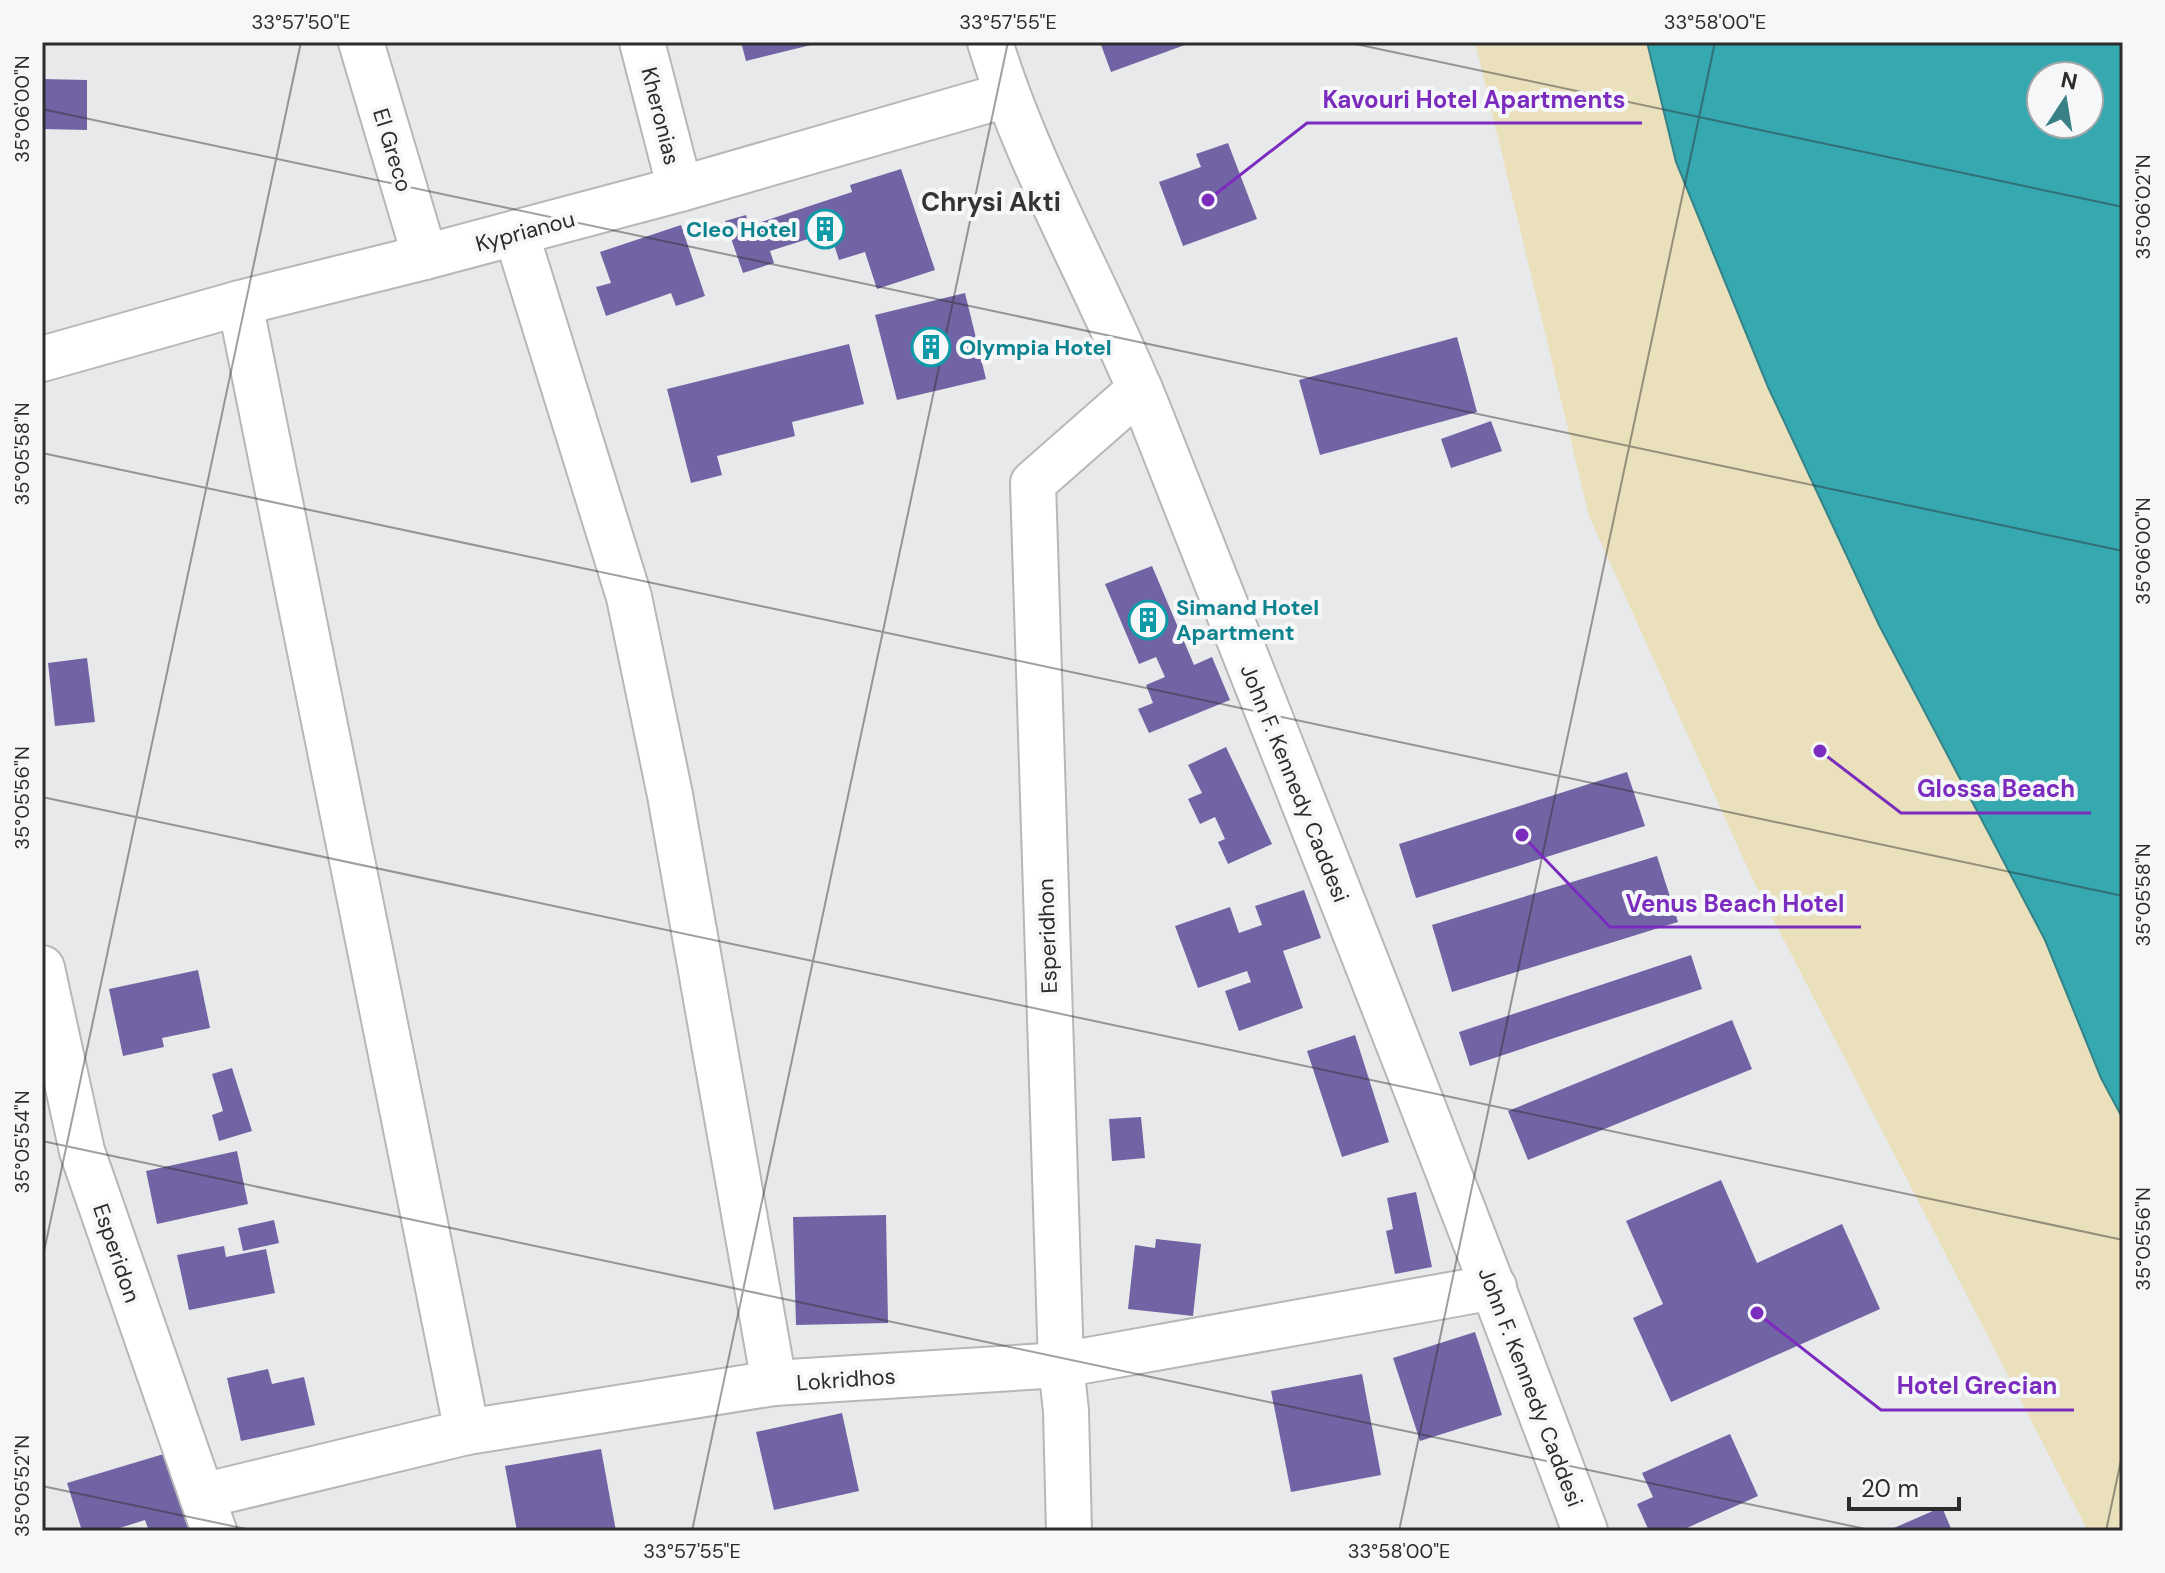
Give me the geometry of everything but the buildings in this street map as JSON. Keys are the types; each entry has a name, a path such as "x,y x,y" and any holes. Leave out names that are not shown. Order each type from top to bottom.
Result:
{"street":[{"name":"El Greco","path":"361,42 425,257"},
{"name":"Kheronias","path":"642,42 680,189"},
{"name":"John F. Kennedy Caddesi","path":"990,42 1006,95 1140,389 1494,1287 1585,1531"},
{"name":"Kyprianou","path":"42,359 240,303 680,189 1006,95"},
{"path":"516,233 629,597 670,795 774,1383"},
{"path":"240,303 467,1432"},
{"name":"Esperidhon","path":"1069,1531 1033,483 1140,389"},
{"name":"Esperidon","path":"42,968 82,1151 208,1514"},
{"name":"Lokridhos","path":"208,1514 467,1432 774,1383 1061,1365 1494,1287"}],"sand":[{"path":"1475,42 1647,42 1676,162 1768,387 1879,625 2045,940 2101,1078 2123,1119 2123,1531 2088,1531 1752,878 1589,516"}],"water":[{"path":"1647,42 2123,42 2123,1119 2101,1078 2045,940 1879,625 1768,387 1676,162"}],"place":[{"name":"Kavouri Hotel Apartments","path":"1208,200"},
{"name":"Cleo Hotel","path":"825,229"},
{"name":"Olympia Hotel","path":"931,347"},
{"name":"Simand Hotel Apartment","path":"1148,620"},
{"name":"Glossa Beach","path":"1820,751"},
{"name":"Venus Beach Hotel","path":"1522,835"},
{"name":"Hotel Grecian","path":"1757,1313"}],"district":[{"name":"Chrysi Akti","path":"991,202"}]}
